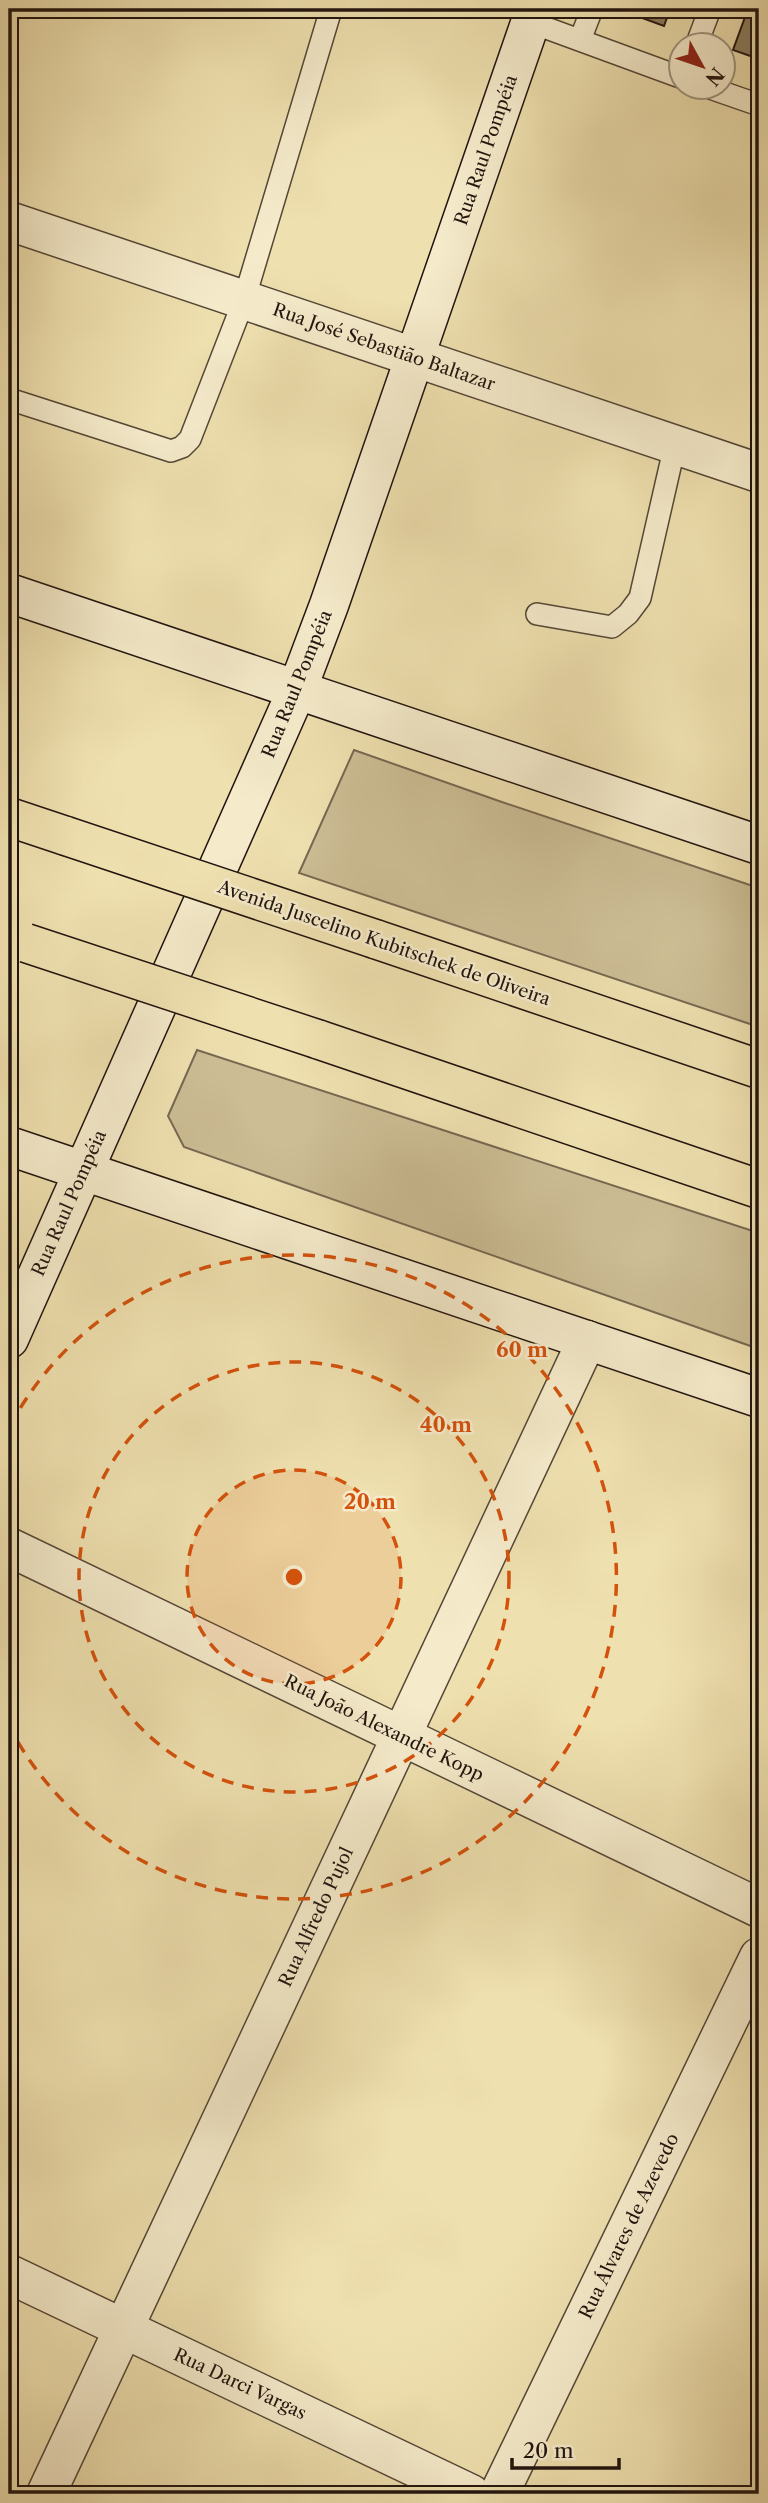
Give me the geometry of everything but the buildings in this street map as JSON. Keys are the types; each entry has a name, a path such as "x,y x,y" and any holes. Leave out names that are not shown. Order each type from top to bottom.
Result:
{"highway":[{"name":"Avenida Juscelino Kubitschek de Oliveira","path":"9,817 759,1069"},
{"path":"17,940 759,1189"}],"street":[{"name":"Rua Raul Pompéia","path":"9,1339 297,690 330,605 532,15"},
{"name":"Rua José Sebastião Baltazar","path":"9,221 759,473"},
{"path":"9,593 759,845"},
{"path":"9,1146 759,1398"},
{"name":"Rua Alfredo Pujol","path":"46,2494 587,1340"},
{"name":"Rua João Alexandre Kopp","path":"9,1547 272,1668 401,1736 759,1908"},
{"name":"Rua Álvares de Azevedo","path":"499,2494 759,1957"},
{"name":"Rua Darci Vargas","path":"9,2274 471,2494"}],"lane":[{"path":"9,399 171,451 182,447 190,439 244,300 329,16 328,9"},
{"path":"580,40 592,9"},
{"path":"701,32 710,9"},
{"path":"532,15 580,40 666,72"},
{"path":"736,97 759,105"},
{"path":"537,614 612,627 640,598 676,444"}],"shaded area":[{"path":"354,750 759,888 759,1027 299,873"},
{"path":"197,1050 759,1233 759,1349 184,1147 168,1116"}]}
